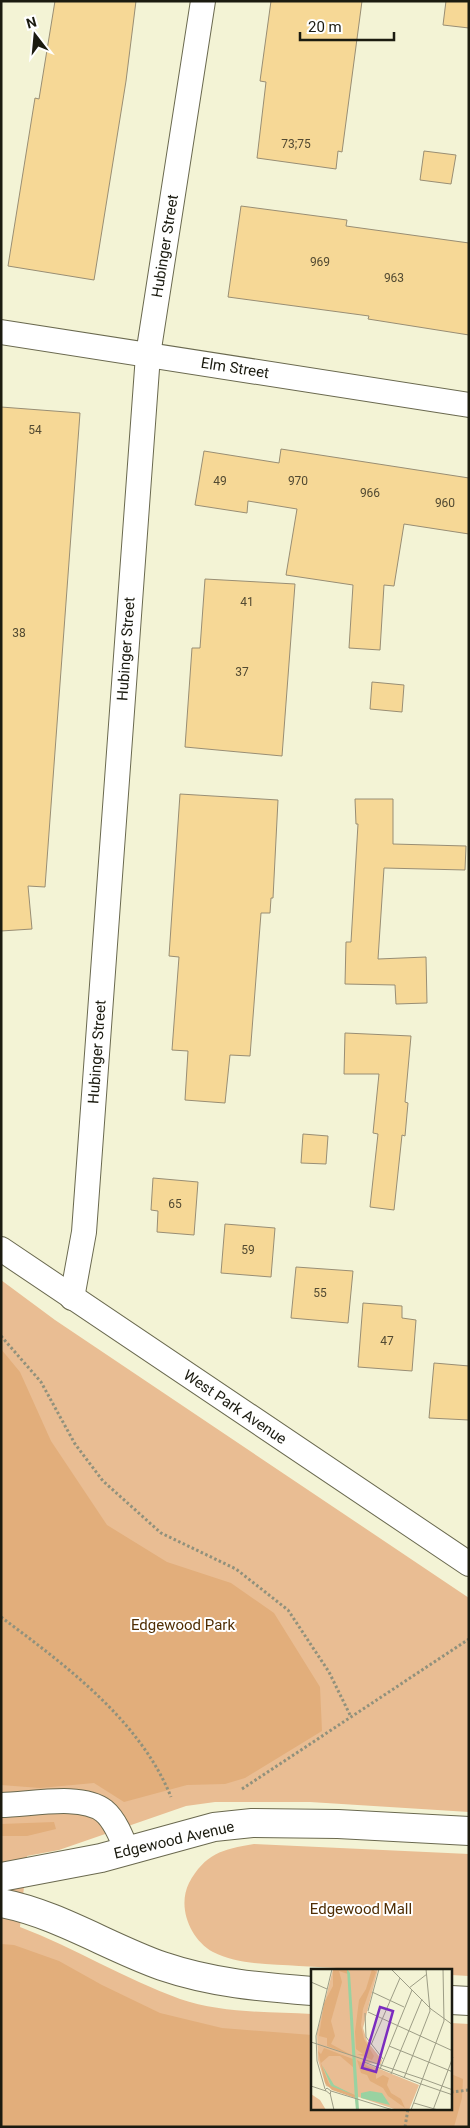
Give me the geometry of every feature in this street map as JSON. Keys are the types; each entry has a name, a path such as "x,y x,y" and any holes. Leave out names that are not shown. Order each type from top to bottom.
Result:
{"street":[{"name":"Hubinger Street","path":"72,1298 83,1243 148,355 203,1"},
{"name":"Elm Street","path":"1,332 469,405"},
{"name":"West Park Avenue","path":"1,1249 469,1564"},
{"path":"1,1805 72,1801 91,1804 104,1811 109,1817 119,1832 127,1851"},
{"name":"Edgewood Avenue","path":"1,1877 127,1851 214,1828 252,1823 338,1824 469,1831"},
{"path":"1,1903 54,1920 161,1965 202,1978 236,1985 311,1991"},
{"path":"452,2000 469,2001"}],"path":[{"path":"1,1336 41,1382 76,1444 103,1481 161,1533 236,1570 288,1610 328,1672 350,1717"},
{"path":"1,1617 42,1648 109,1707 142,1743 156,1764 171,1797"},
{"path":"242,1789 469,1639"},
{"path":"452,2092 469,2090"},
{"path":"405,2127 408,2110"}],"green space":[{"name":"Edgewood Park","path":"1,1280 55,1320 469,1598 469,1812 310,1802 215,1802 186,1806 59,1850 27,1856 20,1927 160,1991 196,2004 263,2012 311,2014 311,2110 452,2110 452,2023 469,2024 469,2127 1,2127"},
{"path":"1,1349 20,1372 51,1441 107,1525 167,1562 231,1583 274,1613 320,1687 322,1731 245,1778 225,1784 187,1785 124,1802 94,1783 40,1788 1,1785"},
{"path":"54,1822 56,1829 27,1836 1,1836 1,1824"},
{"name":"Edgewood Mall","path":"254,1844 469,1854 469,1976 452,1975 452,1969 356,1969 244,1962 213,1952 192,1931 185,1912 184,1902 189,1883 201,1865 208,1859 233,1848"},
{"path":"1,1944 14,1945 59,1961 102,1985 160,2013 222,2028 311,2035 311,2110 452,2110 452,2074 463,2079 462,2098 454,2127 1,2127"}],"building":[{"path":"55,1 136,1 126,81 94,280 8,266 35,98 39,99"},
{"path":"271,1 362,1 342,152 338,151 336,169 257,158 266,82 260,81"},
{"path":"446,1 469,1 469,28 443,25"},
{"path":"424,151 456,155 451,184 420,180"},
{"path":"241,206 347,220 346,226 469,243 469,335 368,319 369,316 228,297"},
{"path":"1,407 80,413 45,887 28,886 32,929 1,931"},
{"path":"281,449 469,478 469,534 404,524 394,586 384,585 380,650 349,648 353,585 286,575 297,509 248,501 247,513 195,505 204,451 279,463"},
{"path":"205,579 295,584 282,756 185,747 192,648 200,648"},
{"path":"372,682 404,685 402,712 370,709"},
{"path":"180,794 278,800 273,898 271,898 270,913 261,913 250,1056 230,1055 225,1103 185,1100 188,1051 172,1050 179,957 169,956"},
{"path":"355,799 393,799 393,844 466,846 465,870 384,868 378,959 426,957 427,1003 396,1004 395,985 345,984 346,942 351,942 358,824 356,824"},
{"path":"345,1033 411,1036 405,1102 408,1103 405,1136 402,1135 394,1210 370,1207 378,1134 373,1133 379,1074 344,1074"},
{"path":"303,1134 328,1136 326,1164 301,1163"},
{"path":"153,1178 198,1182 194,1235 157,1232 158,1211 151,1210"},
{"path":"225,1224 275,1228 271,1277 221,1273"},
{"path":"296,1267 353,1271 348,1323 291,1318"},
{"path":"363,1303 402,1306 402,1318 416,1320 412,1371 358,1367"},
{"path":"434,1363 469,1366 469,1420 429,1418"}]}
